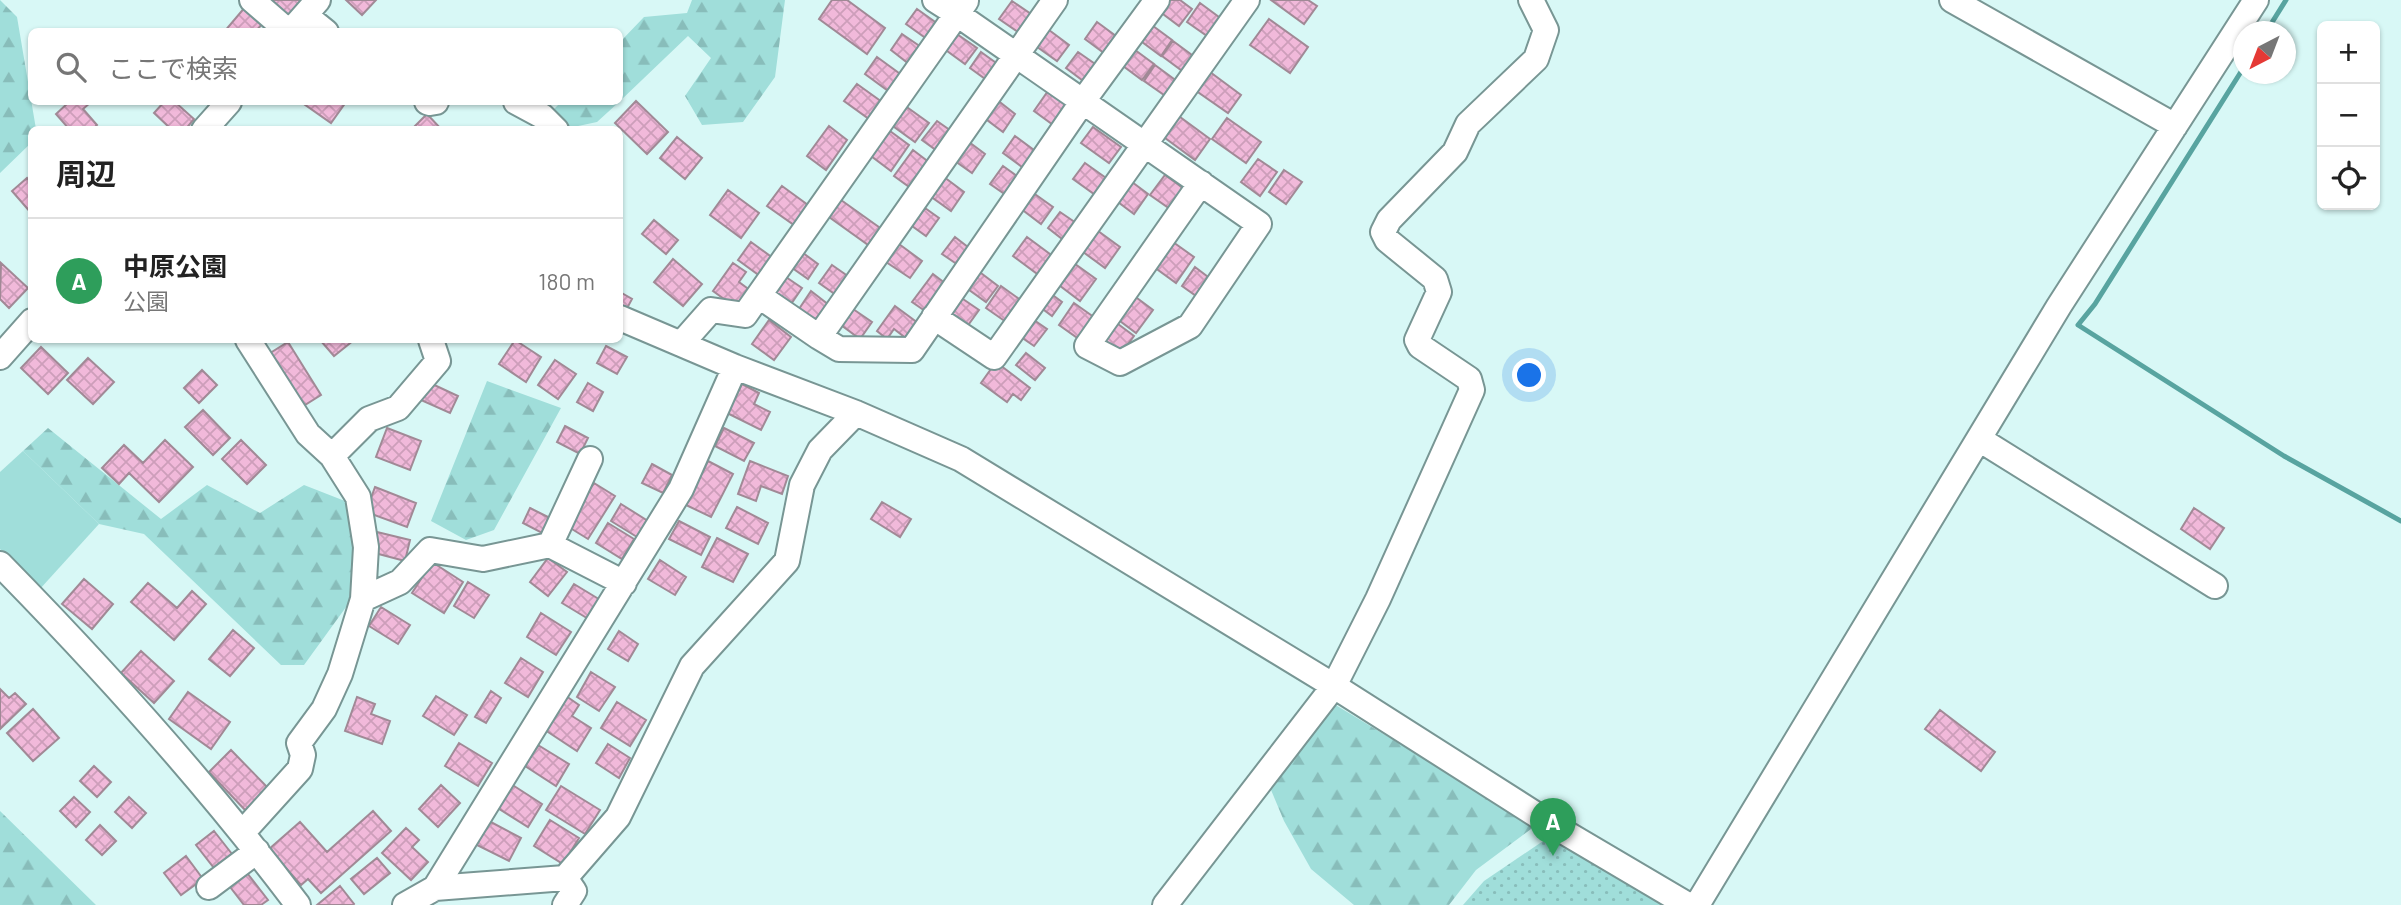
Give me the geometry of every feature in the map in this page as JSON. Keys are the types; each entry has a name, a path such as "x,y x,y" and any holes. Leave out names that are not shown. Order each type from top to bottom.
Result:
{"street":[{"path":"252,0 317,28"},
{"path":"935,0 962,7 1016,55 1259,223 1190,326 1120,363 1087,346 1201,183"},
{"path":"819,337 1055,0"},
{"path":"759,296 839,349 912,350 1083,101 1157,0"},
{"path":"934,317 994,357 1143,143 1247,0"},
{"path":"1165,905 1334,686 1378,599 1472,390 1469,379 1420,346 1417,340 1439,292 1435,279 1387,240 1383,232 1389,220 1455,152 1468,124 1536,60 1546,30 1531,0"},
{"path":"1951,0 2175,126"},
{"path":"1697,905 2059,306 2256,0"},
{"path":"681,344 710,310 745,315 962,7"},
{"path":"208,126 226,105"},
{"path":"522,105 542,116 552,126"},
{"path":"623,319 735,367 856,413 961,459 1334,686 1554,826 1688,905"},
{"path":"0,357 28,326"},
{"path":"209,887 250,841 300,769 303,755 299,743 324,709 340,674 363,599 366,547 358,497 331,456 309,434 250,343"},
{"path":"331,456 369,419 398,408 424,381 438,361 433,343"},
{"path":"435,888 681,489 735,367"},
{"path":"405,905 435,888 565,878 618,817 692,666 787,561 802,485 820,450 856,413"},
{"path":"1979,439 2215,586"},
{"path":"550,545 590,459"},
{"path":"363,599 400,582 430,550 483,559 550,545 624,583"},
{"path":"0,564 75,640 148,720 250,841 298,905"},
{"path":"565,878 574,891 565,905"}],"green space":[{"path":"0,0 17,17 28,82 28,105 32,105 35,126 28,126 28,146 0,173"},
{"path":"692,0 785,0 775,77 743,122 702,125 685,96 711,58 688,36 623,98 623,39 644,17 687,13"},
{"path":"558,105 616,105 597,122 578,126 562,126 554,109"},
{"path":"487,381 561,408 494,530 466,540 431,521"},
{"path":"48,428 161,519 207,485 260,513 304,485 350,503 355,547 349,603 304,665 281,665 144,534 99,524 23,451"},
{"path":"23,451 99,524 39,590 0,549 0,472"},
{"path":"1334,704 1535,826 1476,870 1449,905 1354,905 1311,869 1284,821 1269,785"},
{"path":"0,811 96,905 0,905"},
{"path":"1552,835 1667,905 1463,905 1484,881"}],"building":[{"path":"263,0 303,0 285,20"},
{"path":"346,0 376,0 362,15"},
{"path":"832,0 847,0 885,28 867,54 819,19"},
{"path":"1167,0 1180,0 1192,9 1179,26 1159,11"},
{"path":"1271,0 1308,0 1317,6 1304,24"},
{"path":"1012,1 1034,16 1021,34 999,19"},
{"path":"1200,3 1223,20 1210,38 1187,22"},
{"path":"246,6 264,22 259,28 227,28"},
{"path":"917,9 938,24 927,39 906,24"},
{"path":"1269,19 1308,47 1290,73 1250,45"},
{"path":"1097,22 1120,39 1108,56 1085,39"},
{"path":"1149,23 1172,40 1161,56 1138,39"},
{"path":"1045,27 1069,45 1057,61 1033,44"},
{"path":"954,32 977,48 965,64 943,48"},
{"path":"902,34 921,47 909,64 891,50"},
{"path":"1173,41 1196,58 1185,73 1162,56"},
{"path":"1131,47 1154,64 1142,80 1119,63"},
{"path":"981,52 999,65 988,81 970,68"},
{"path":"1078,52 1098,66 1086,83 1066,68"},
{"path":"877,57 903,76 891,93 865,74"},
{"path":"1155,65 1178,82 1167,97 1144,81"},
{"path":"1206,69 1241,95 1228,113 1192,88"},
{"path":"857,84 882,102 869,119 844,101"},
{"path":"1048,91 1070,107 1056,127 1034,111"},
{"path":"996,99 1015,114 1003,132 983,117"},
{"path":"636,101 668,132 647,154 623,131 623,126 615,123"},
{"path":"66,105 88,105 83,109 97,125 66,126 56,114"},
{"path":"161,105 178,105 194,119 188,126 168,126 154,113"},
{"path":"305,105 344,105 331,123"},
{"path":"904,105 929,123 915,142 890,124"},
{"path":"427,114 438,126 415,126"},
{"path":"1176,114 1210,139 1195,160 1161,135"},
{"path":"1227,118 1261,142 1246,163 1212,139"},
{"path":"937,121 954,133 940,153 922,140"},
{"path":"829,126 847,140 826,170 807,156"},
{"path":"1093,127 1121,147 1109,163 1081,143"},
{"path":"890,131 909,145 891,171 871,156"},
{"path":"1015,136 1038,153 1026,170 1003,153"},
{"path":"677,137 702,158 685,179 660,158"},
{"path":"969,142 985,154 972,173 955,161"},
{"path":"913,150 930,163 912,189 894,176"},
{"path":"1258,159 1277,172 1260,196 1241,182"},
{"path":"1085,163 1106,178 1094,194 1073,179"},
{"path":"1003,166 1021,179 1009,197 990,184"},
{"path":"1284,170 1302,182 1286,204 1269,192"},
{"path":"1165,175 1187,191 1173,211 1150,195"},
{"path":"944,177 964,192 951,211 930,196"},
{"path":"27,178 28,209 12,191"},
{"path":"1128,179 1148,194 1134,214 1114,199"},
{"path":"782,186 808,205 794,225 767,206"},
{"path":"728,190 759,213 741,238 710,215"},
{"path":"1032,192 1053,207 1041,224 1020,208"},
{"path":"841,200 883,230 871,247 829,217"},
{"path":"925,208 939,218 926,236 912,226"},
{"path":"1060,212 1079,225 1066,242 1048,228"},
{"path":"654,220 678,240 666,254 642,234"},
{"path":"1094,228 1120,247 1105,268 1079,249"},
{"path":"955,237 973,251 961,267 942,254"},
{"path":"1027,237 1054,257 1040,276 1013,256"},
{"path":"751,242 773,258 760,276 738,260"},
{"path":"1173,242 1194,257 1176,283 1154,267"},
{"path":"899,244 922,261 910,278 886,262"},
{"path":"799,250 818,264 808,279 788,265"},
{"path":"673,259 702,284 683,306 654,282"},
{"path":"1071,261 1096,279 1080,301 1055,282"},
{"path":"1,263 28,288 9,308 0,299"},
{"path":"733,263 746,272 739,282 751,291 738,309 713,291"},
{"path":"832,265 852,279 839,297 819,283"},
{"path":"1195,267 1212,280 1199,298 1182,286"},
{"path":"977,270 998,286 986,302 965,287"},
{"path":"933,274 946,284 925,311 912,302"},
{"path":"783,275 802,288 789,307 770,293"},
{"path":"1001,286 1022,301 1006,322 986,308"},
{"path":"811,291 829,305 815,325 797,312"},
{"path":"1050,293 1062,302 1052,316 1040,307"},
{"path":"623,294 632,299 623,313"},
{"path":"1133,295 1153,310 1136,333 1116,318"},
{"path":"960,297 979,310 966,328 947,315"},
{"path":"1074,303 1098,320 1083,342 1059,325"},
{"path":"895,306 918,323 907,339 894,329 887,339 877,331"},
{"path":"853,309 872,322 860,339 841,325"},
{"path":"1031,318 1047,329 1034,346 1018,335"},
{"path":"769,320 791,337 774,360 752,344"},
{"path":"1114,321 1134,336 1120,355 1100,340"},
{"path":"289,343 321,395 300,408 267,355"},
{"path":"323,343 350,343 334,356"},
{"path":"513,343 520,343 541,357 526,382 499,364"},
{"path":"606,346 627,357 617,374 597,363"},
{"path":"41,347 68,373 48,394 21,368"},
{"path":"1026,353 1045,368 1035,380 1016,365"},
{"path":"88,358 114,382 93,404 67,380"},
{"path":"555,360 576,374 558,399 538,385"},
{"path":"996,362 1030,388 1021,400 1013,394 1007,402 981,383"},
{"path":"202,370 217,385 199,403 184,388"},
{"path":"430,383 458,396 450,413 421,400"},
{"path":"588,383 603,392 593,411 577,402"},
{"path":"742,384 759,393 754,404 770,412 761,430 727,413"},
{"path":"203,410 230,438 213,455 185,427"},
{"path":"565,426 588,438 580,454 557,442"},
{"path":"387,428 421,441 410,470 376,457"},
{"path":"724,428 754,443 744,461 715,446"},
{"path":"165,440 193,467 159,502 129,473 119,484 102,468 124,445 143,463"},
{"path":"241,440 266,465 247,484 222,459"},
{"path":"708,461 733,474 711,517 686,505"},
{"path":"750,461 788,476 782,494 761,486 756,501 738,494"},
{"path":"652,464 672,475 663,493 642,483"},
{"path":"594,483 615,496 588,539 567,526"},
{"path":"375,487 416,503 407,527 366,512"},
{"path":"882,502 911,519 900,537 871,519"},
{"path":"621,504 648,521 637,537 611,521"},
{"path":"737,507 768,523 758,544 726,528"},
{"path":"530,508 552,519 544,534 523,523"},
{"path":"2194,508 2224,528 2210,549 2181,529"},
{"path":"679,521 710,537 701,555 669,539"},
{"path":"608,523 634,539 622,559 596,543"},
{"path":"377,532 410,540 405,561 371,552"},
{"path":"717,538 748,554 733,582 702,567"},
{"path":"548,558 567,572 548,596 530,582"},
{"path":"660,560 686,577 675,595 648,579"},
{"path":"432,562 463,582 444,613 412,593"},
{"path":"84,579 113,604 92,629 62,604"},
{"path":"468,582 489,595 474,618 454,606"},
{"path":"148,583 177,608 192,591 206,604 174,640 131,602"},
{"path":"574,584 602,601 590,620 562,603"},
{"path":"381,607 410,625 398,644 369,626"},
{"path":"541,613 571,632 556,655 527,637"},
{"path":"233,630 254,648 230,676 209,659"},
{"path":"619,631 638,644 628,661 608,649"},
{"path":"141,651 174,681 154,703 121,673"},
{"path":"521,658 543,672 528,697 505,683"},
{"path":"591,672 615,687 599,711 577,697"},
{"path":"0,689 9,698 15,693 26,704 0,729"},
{"path":"491,691 501,698 486,723 475,717"},
{"path":"188,692 230,722 211,749 169,719"},
{"path":"436,696 467,715 454,735 423,716"},
{"path":"566,696 579,705 572,716 591,728 577,751 545,730"},
{"path":"357,697 375,704 371,714 390,721 382,744 345,731"},
{"path":"617,702 646,720 630,746 601,728"},
{"path":"33,709 59,738 33,761 7,733"},
{"path":"1940,710 1995,752 1981,771 1925,729"},
{"path":"459,743 492,763 478,786 445,766"},
{"path":"608,744 630,758 619,778 596,763"},
{"path":"538,745 569,764 556,786 525,766"},
{"path":"231,750 269,789 246,811 209,772"},
{"path":"94,766 111,782 97,797 80,781"},
{"path":"511,784 542,804 528,827 496,807"},
{"path":"441,785 460,803 438,827 419,809"},
{"path":"561,786 600,810 585,834 546,810"},
{"path":"74,797 90,812 76,827 60,811"},
{"path":"129,797 146,813 132,828 115,812"},
{"path":"373,811 391,831 321,893 308,879 301,885 269,849 300,822 327,852"},
{"path":"487,820 521,838 509,861 475,844"},
{"path":"550,820 579,838 563,864 534,846"},
{"path":"100,825 116,841 102,855 86,840"},
{"path":"406,828 419,840 412,847 428,862 411,880 382,853"},
{"path":"214,831 232,854 214,868 196,845"},
{"path":"186,856 203,879 181,895 164,873"},
{"path":"377,858 390,873 364,894 351,879"},
{"path":"244,869 268,900 261,905 244,905 227,883"},
{"path":"340,886 353,905 317,905"}],"waterway":[{"path":"2273,21 2286,0"},
{"path":"2233,84 2095,304 2078,325 2284,456 2401,521"}],"place":[{"name":"中原公園","path":"1553,856"}]}
